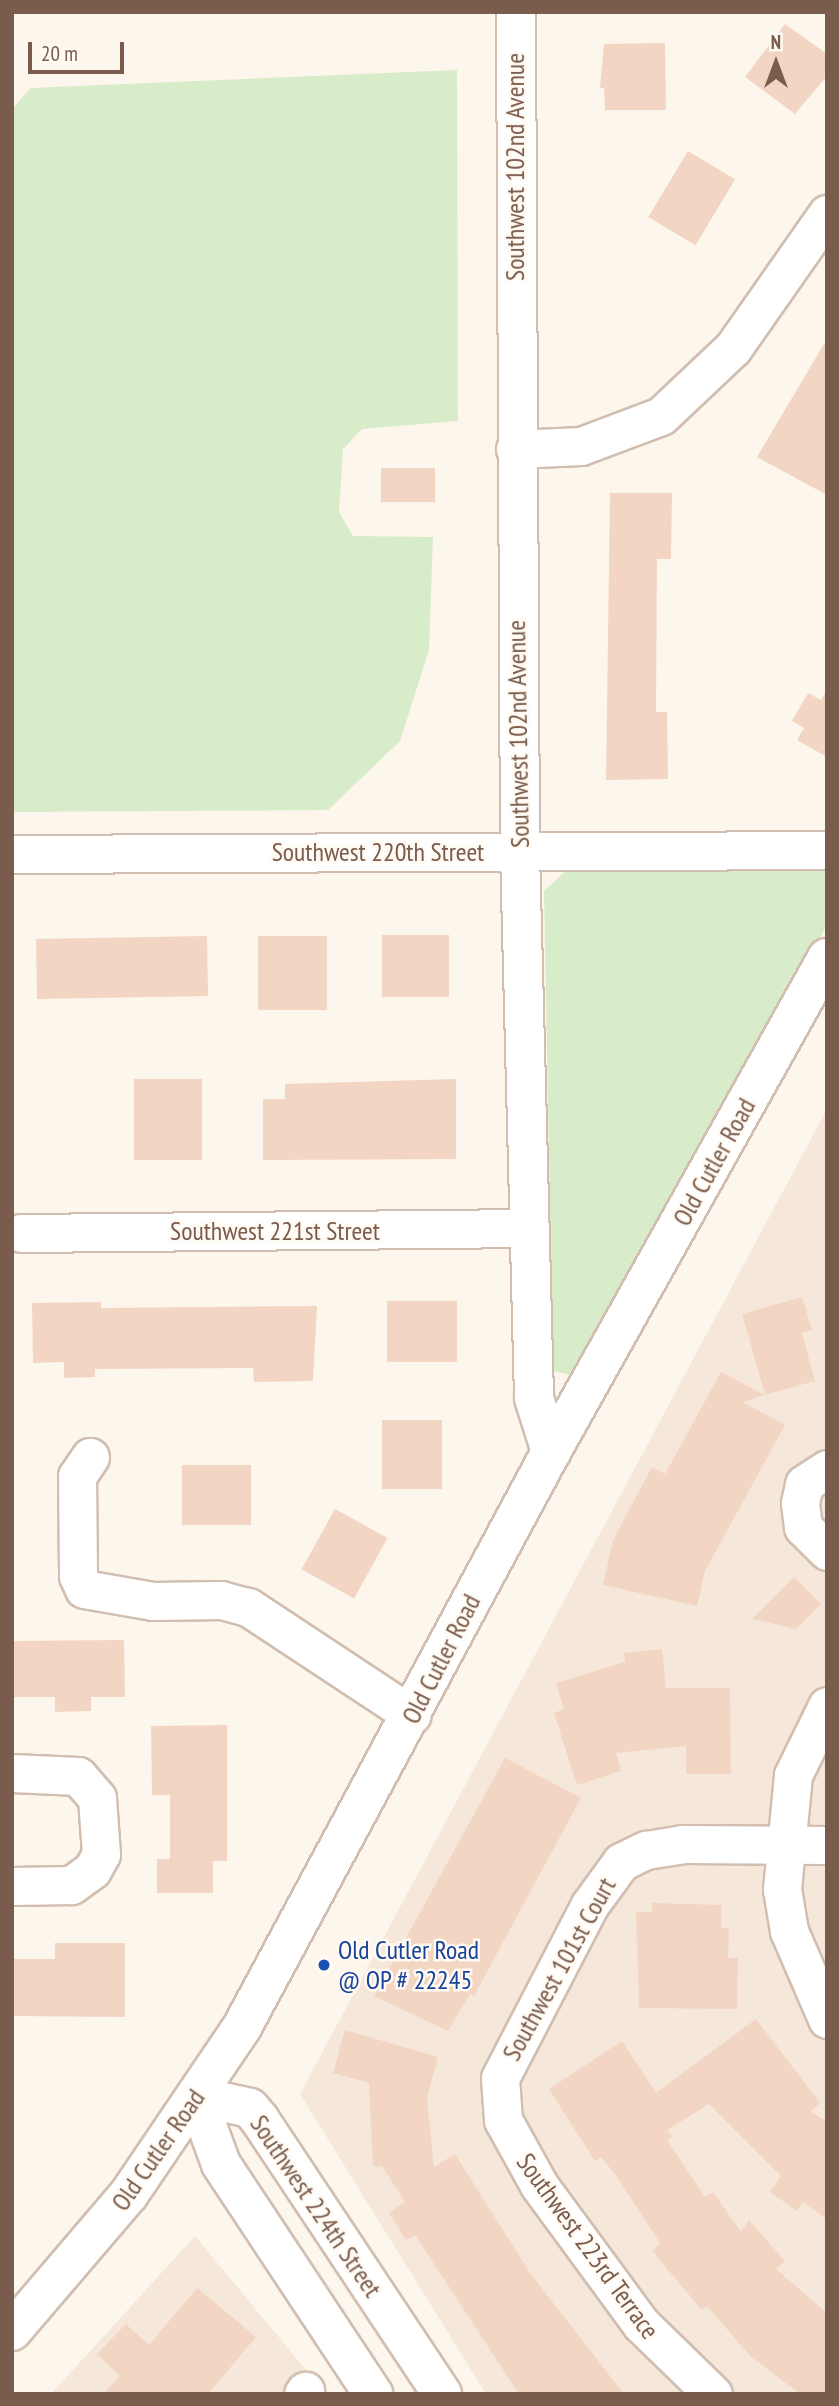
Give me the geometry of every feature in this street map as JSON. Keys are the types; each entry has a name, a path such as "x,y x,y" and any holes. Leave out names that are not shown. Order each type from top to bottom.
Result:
{"street":[{"name":"Southwest 102nd Avenue","path":"516,12 515,449 520,852 529,1228 534,1398 551,1452"},
{"path":"515,449 582,446 661,416 733,348 827,214"},
{"name":"Southwest 220th Street","path":"12,854 827,850"},
{"name":"Old Cutler Road","path":"12,2331 106,2224 197,2096 242,2027 551,1452 827,958"},
{"name":"Southwest 221st Street","path":"21,1233 529,1228"},
{"path":"90,1457 77,1476 78,1576 84,1589 153,1601 221,1600 248,1607 412,1715"},
{"path":"827,1469 804,1484 800,1503 803,1527 827,1551"},
{"path":"827,1706 793,1775 783,1844 789,1931 827,2019"},
{"path":"12,1773 65,1772 89,1786 101,1814 101,1854 92,1870 71,1885 12,1886"},
{"name":"Southwest 101st Court","path":"500,2078 589,1906 621,1862 646,1850 682,1844 783,1844"},
{"path":"783,1844 827,1845"},
{"name":"Southwest 223rd Terrace","path":"500,2078 503,2120 539,2185 641,2324 712,2394"},
{"name":"Southwest 224th Street","path":"197,2096 221,2164 373,2394"},
{"name":"Southwest 224th Street","path":"197,2096 250,2108 260,2120 442,2394"}],"shaded area":[{"path":"827,1109 827,2394 486,2394 300,2094"},
{"path":"195,2236 326,2394 51,2394"}],"green space":[{"path":"457,70 458,421 362,429 343,449 339,512 353,536 433,537 429,650 400,741 328,810 12,812 12,109 31,88"},
{"path":"818,866 827,869 827,925 587,1364 572,1375 553,1371 544,891 569,868"}],"building":[{"path":"785,24 827,54 827,76 795,114 745,77"},
{"path":"665,43 666,110 605,110 604,88 600,88 604,44"},
{"path":"688,151 735,179 695,245 648,217"},
{"path":"827,339 827,495 757,457"},
{"path":"381,468 435,468 435,502 381,502"},
{"path":"610,493 672,493 671,559 657,559 656,712 667,712 668,779 606,780"},
{"path":"827,690 827,757 797,740 804,728 792,721 808,693 821,700"},
{"path":"382,935 449,935 449,997 382,997"},
{"path":"207,936 208,996 37,999 36,939"},
{"path":"258,936 327,936 327,1010 258,1010"},
{"path":"134,1079 202,1079 202,1160 134,1160"},
{"path":"456,1079 456,1159 263,1160 263,1099 285,1099 285,1084"},
{"path":"802,1297 812,1330 802,1333 815,1381 765,1395 742,1314"},
{"path":"387,1301 457,1301 457,1362 387,1362"},
{"path":"101,1302 101,1308 317,1306 313,1381 254,1382 253,1368 95,1369 95,1377 64,1378 64,1362 33,1363 32,1303"},
{"path":"721,1372 765,1395 743,1402 785,1425 705,1571 697,1606 603,1585 613,1540 652,1467 665,1474"},
{"path":"382,1420 442,1420 442,1489 382,1489"},
{"path":"182,1465 251,1465 251,1525 182,1525"},
{"path":"335,1509 387,1538 354,1598 302,1569"},
{"path":"794,1577 821,1604 796,1629 752,1619"},
{"path":"124,1640 125,1697 91,1697 91,1711 55,1712 55,1697 12,1697 12,1641"},
{"path":"662,1649 666,1688 730,1688 731,1774 686,1774 686,1746 616,1753 621,1771 577,1785 554,1713 564,1709 556,1683 625,1662 624,1653"},
{"path":"227,1725 227,1861 213,1861 213,1893 157,1893 157,1859 170,1859 170,1795 152,1795 151,1726"},
{"path":"505,1758 581,1798 474,1996 470,1994 448,2031 374,1996"},
{"path":"652,1903 722,1905 721,1928 729,1928 728,1958 738,1958 737,2009 639,2008 636,1912 652,1912"},
{"path":"55,1943 125,1943 125,2017 12,2016 12,1959 55,1959"},
{"path":"756,2019 820,2103 811,2111 827,2122 827,2220 803,2202 797,2211 770,2192 781,2176 709,2104 667,2130 672,2137 667,2140 705,2197 713,2192 741,2232 749,2220 785,2261 776,2269 827,2313 827,2394 800,2394 751,2357 707,2306 702,2310 653,2251 660,2243 615,2174 601,2157 595,2161 549,2089 622,2041 656,2093"},
{"path":"345,2030 438,2057 427,2098 434,2167 455,2154 530,2273 624,2394 519,2394 415,2235 406,2240 389,2213 405,2202 382,2166 373,2167 369,2083 333,2073"},
{"path":"197,2288 256,2337 208,2394 103,2394 120,2376 97,2354 126,2324 149,2345"}],"place":[{"name":"Old Cutler Road @ OP # 22245","path":"324,1965"}]}
